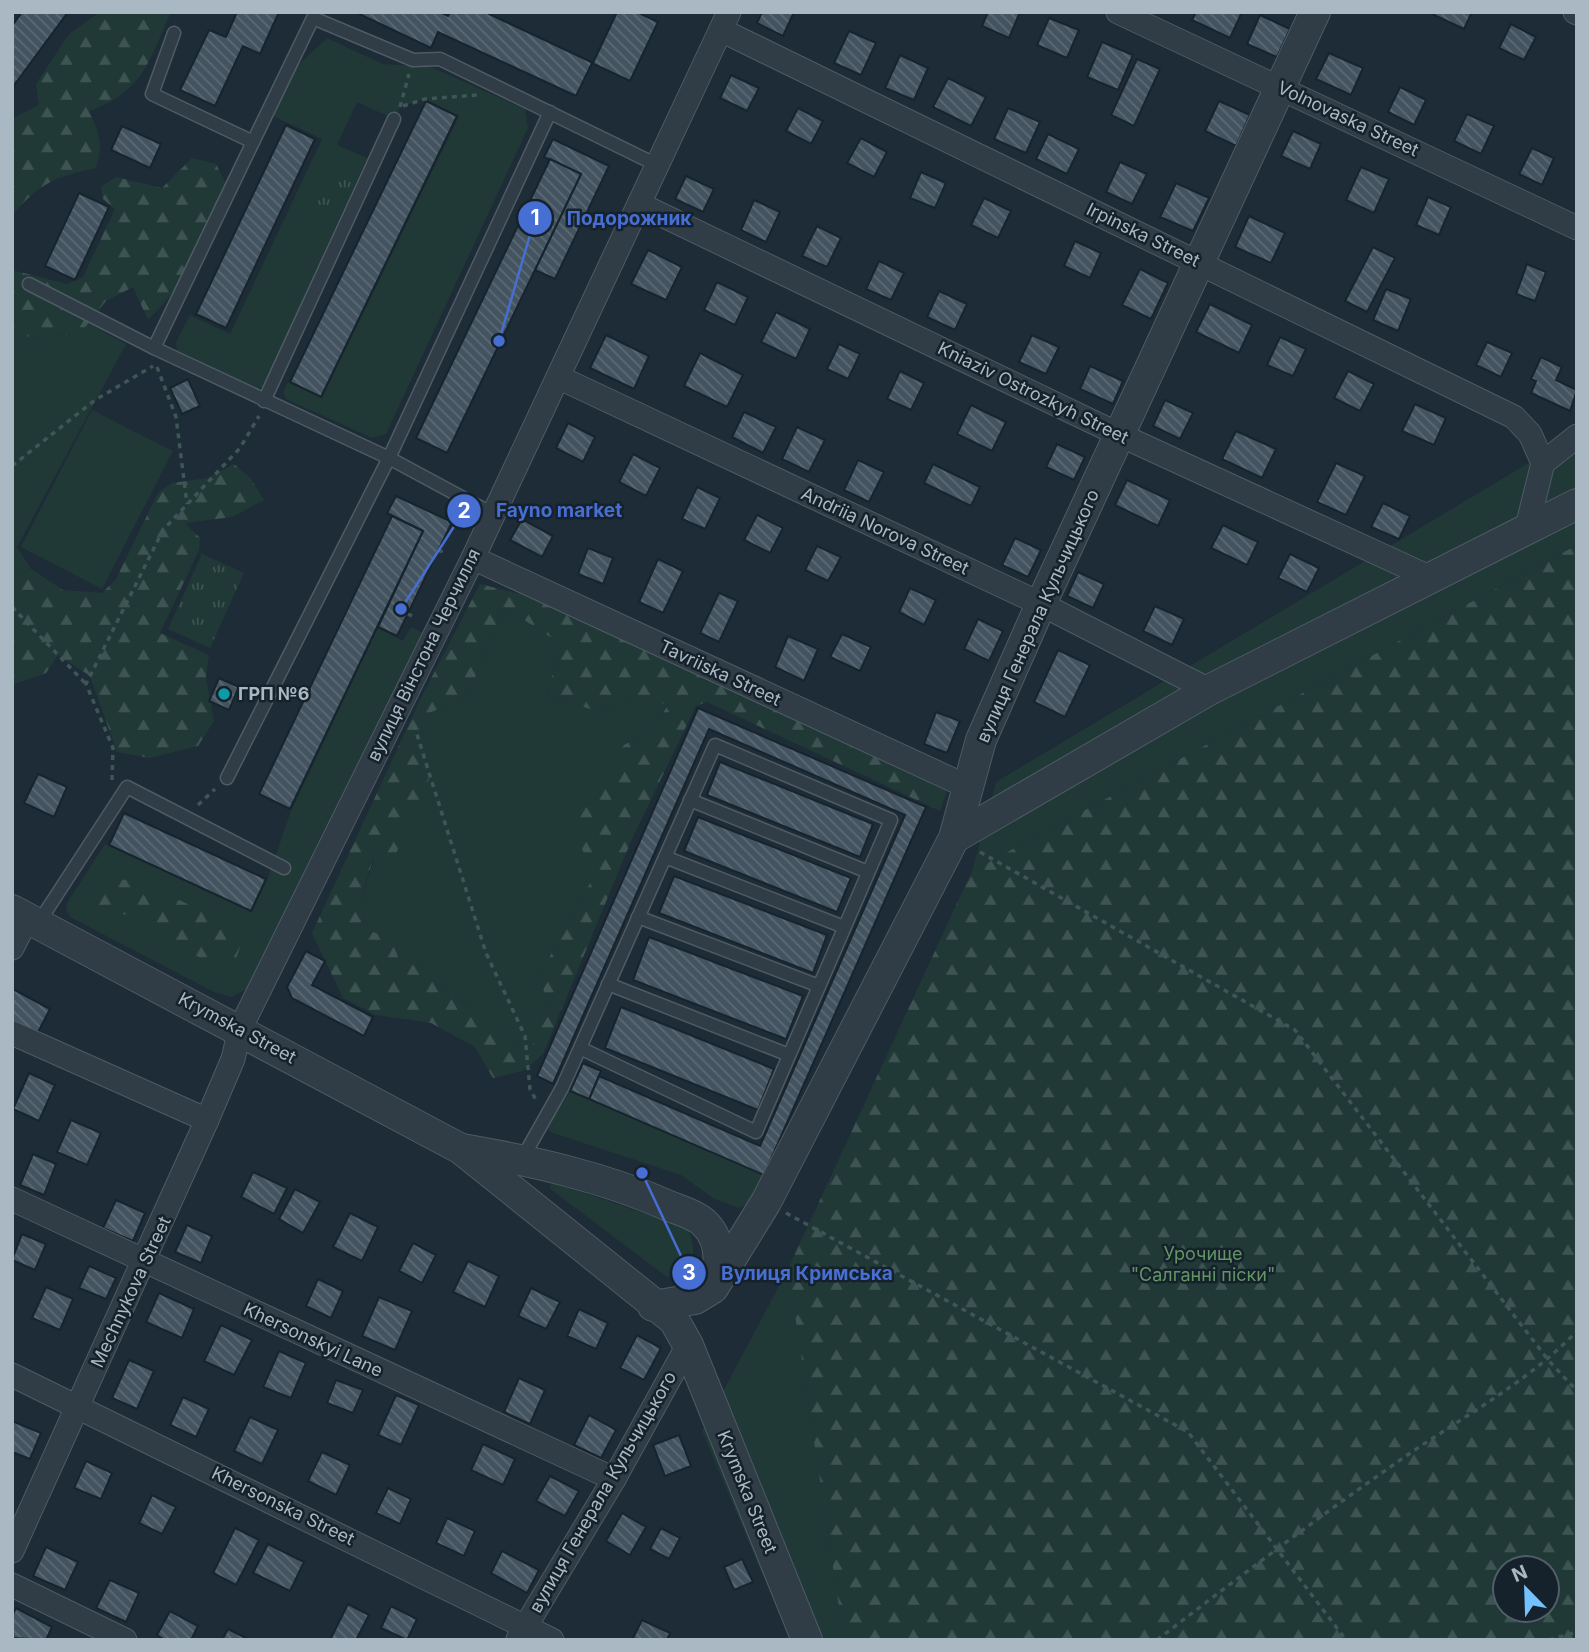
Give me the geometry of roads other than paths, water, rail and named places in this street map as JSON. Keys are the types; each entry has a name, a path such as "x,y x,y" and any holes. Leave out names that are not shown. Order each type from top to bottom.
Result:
{"street":[{"name":"Volnovaska Street","path":"1118,12 1577,228"},
{"name":"вулиця Генерала Кульчицького","path":"713,1288 766,1202 954,838 981,740 1041,604 1315,12"},
{"name":"вулиця Вінстона Черчилля","path":"240,1029 473,558 725,21"},
{"name":"Irpinska Street","path":"725,21 1199,262 1514,417 1530,434 1543,463"},
{"name":"Kniaziv Ostrozkyh Street","path":"639,204 1120,435 1429,577"},
{"name":"Andriia Norova Street","path":"558,377 1041,604 1209,691"},
{"path":"1526,531 1543,463 1577,436"},
{"path":"954,838 1209,691 1577,504"},
{"name":"Tavriiska Street","path":"473,558 968,787"},
{"path":"12,948 26,916"},
{"name":"Krymska Street","path":"26,916 461,1149 523,1202 674,1320 688,1345 807,1640"},
{"name":"Mechnykova Street","path":"12,1551 145,1262 233,1059 240,1029"},
{"path":"12,1032 207,1120"},
{"name":"Krymska Street","path":"461,1149 522,1159 634,1190 701,1220 750,1216 766,1202"},
{"path":"522,1159 513,1174 513,1182 523,1202"},
{"name":"Khersonskyi Lane","path":"12,1199 614,1479"},
{"path":"688,1345 694,1316 713,1288 718,1269 718,1247 714,1235 701,1220"},
{"path":"653,1306 695,1298 713,1288"},
{"name":"вулиця Генерала Кульчицького","path":"522,1633 614,1479 688,1345"},
{"name":"Khersonska Street","path":"12,1375 78,1406 522,1633 552,1640"},
{"path":"12,1586 125,1640"}],"lane":[{"path":"154,348 313,18 413,60 440,59 657,165"},
{"path":"174,33 152,93 253,142"},
{"path":"227,778 389,458 550,112"},
{"path":"264,401 397,113"},
{"path":"29,284 154,348 389,458 493,514"},
{"path":"522,1159 562,1087 715,745 891,820 756,1132 580,1048"},
{"path":"26,916 127,787 284,867"},
{"path":"690,800 868,872"},
{"path":"665,857 844,928"},
{"path":"638,917 819,986"},
{"path":"608,984 789,1055"}],"place":[{"name":"Подорожник","path":"499,341"},
{"name":"Fayno market","path":"401,609"},
{"name":"ГРП №6","path":"224,694"},
{"name":"Вулиця Кримська","path":"642,1173"}],"park label":[{"name":"Урочище \"Салганні піски\"","path":"1203,1264"}]}
